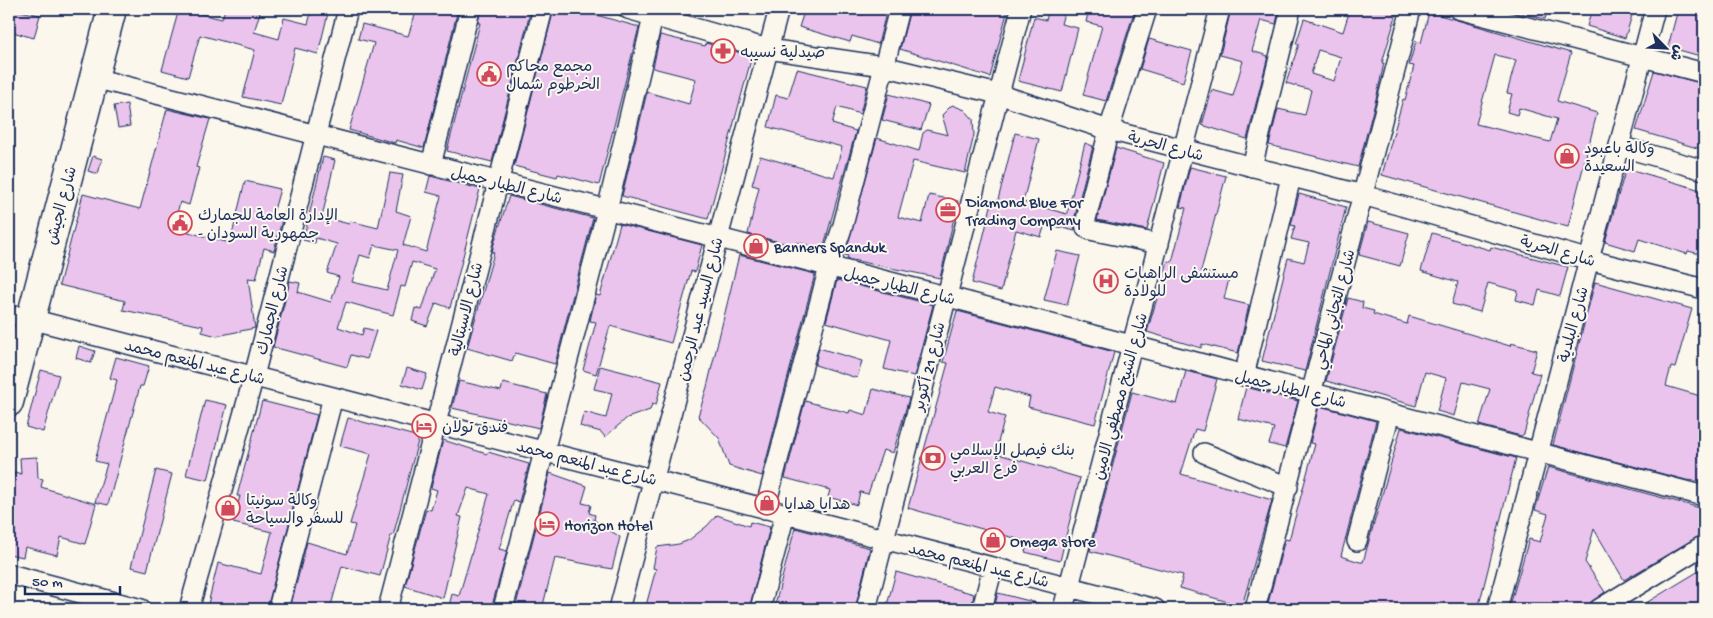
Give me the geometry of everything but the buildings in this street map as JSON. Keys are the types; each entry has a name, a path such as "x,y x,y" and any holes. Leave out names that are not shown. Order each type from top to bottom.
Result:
{"highway":[{"name":"شارع الجيش","path":"9,402 24,317 100,9"},
{"name":"شارع الجيش","path":"9,352 24,317 94,78 112,9"}],"street":[{"name":"شارع الجمارك","path":"189,609 254,376 348,9"},
{"path":"431,165 470,9"},
{"name":"شارع الاسبتالية","path":"388,609 543,9"},
{"name":"شارع الحرية","path":"628,9 654,12 768,49 883,66 998,94 1109,130 1363,195 1590,260 1704,289"},
{"name":"شارع السيد عبد الرحمن","path":"619,609 655,480 716,239 779,9"},
{"path":"765,508 830,267 844,225 899,9"},
{"name":"شارع 21 أكتوبر","path":"866,609 945,296 1021,9"},
{"path":"1146,9 1109,130 1085,223 1086,228 1159,244"},
{"name":"شارع الشيخ مصطفي الامين","path":"1063,609 1220,9"},
{"path":"1252,167 1291,9"},
{"name":"شارع التجاني الماحي","path":"1255,609 1411,9"},
{"path":"1458,9 1704,73"},
{"name":"شارع البلدية","path":"1496,609 1655,9"},
{"path":"503,609 607,210 654,12"},
{"name":"شارع الطيار جميل","path":"94,78 716,239 945,296 1311,394 1538,451 1704,496"},
{"path":"1619,146 1704,170"},
{"path":"1244,376 1291,177"},
{"name":"شارع عبد المنعم محمد","path":"24,317 1155,609"},
{"path":"278,609 333,397"},
{"path":"1357,540 1390,413"},
{"path":"1204,453 1288,488"},
{"path":"760,609 785,514"},
{"path":"1599,609 1704,546"},
{"path":"982,609 992,567"},
{"path":"9,574 85,602 141,609"}],"place":[{"name":"صيدلية نسيبه","path":"723,51"},
{"name":"مجمع محاكم الخرطوم شمال","path":"489,74"},
{"name":"وكالة باعبود السعيدة","path":"1567,156"},
{"name":"Diamond Blue For Trading Company","path":"948,210"},
{"name":"الإدارة العامة للجمارك - جمهورية السودان","path":"180,223"},
{"name":"Banners Spanduk","path":"756,246"},
{"name":"مستشفى الراهبات للولادة","path":"1106,281"},
{"name":"فندق تولان","path":"424,426"},
{"name":"بنك فيصل الإسلامي فرع العربي","path":"933,458"},
{"name":"هدايا هدايا","path":"767,503"},
{"name":"وكالة سونيتا للسفر والسياحة","path":"228,508"},
{"name":"Horizon Hotel","path":"547,524"},
{"name":"Omega store","path":"993,540"}]}
